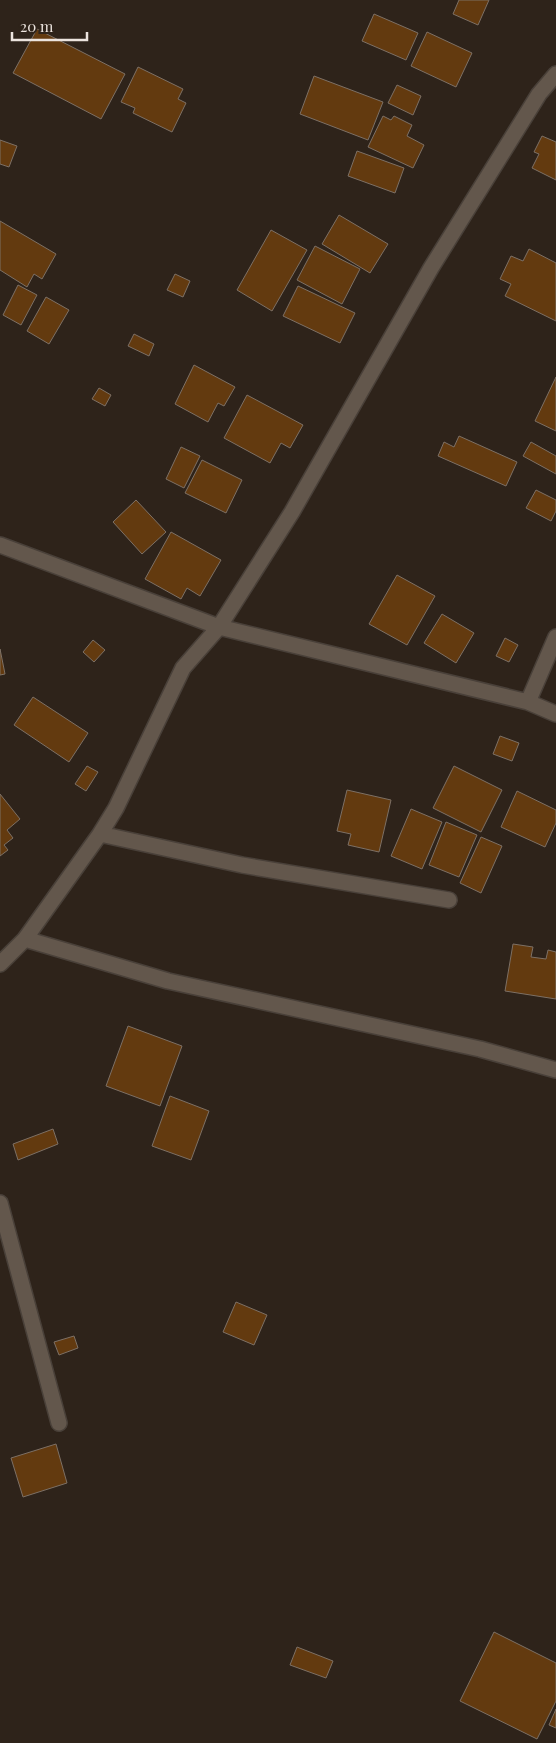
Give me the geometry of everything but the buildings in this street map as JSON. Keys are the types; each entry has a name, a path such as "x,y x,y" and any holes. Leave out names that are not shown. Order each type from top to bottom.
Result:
{"street":[{"path":"0,964 25,939 100,834 116,808 183,668 219,627 292,512 431,268 539,94 556,74"},
{"path":"0,545 219,627 528,702 556,714"},
{"path":"528,702 556,637"},
{"path":"100,834 242,865 449,900"},
{"path":"25,939 168,981 480,1049 556,1070"},
{"path":"0,1203 59,1424"}]}
